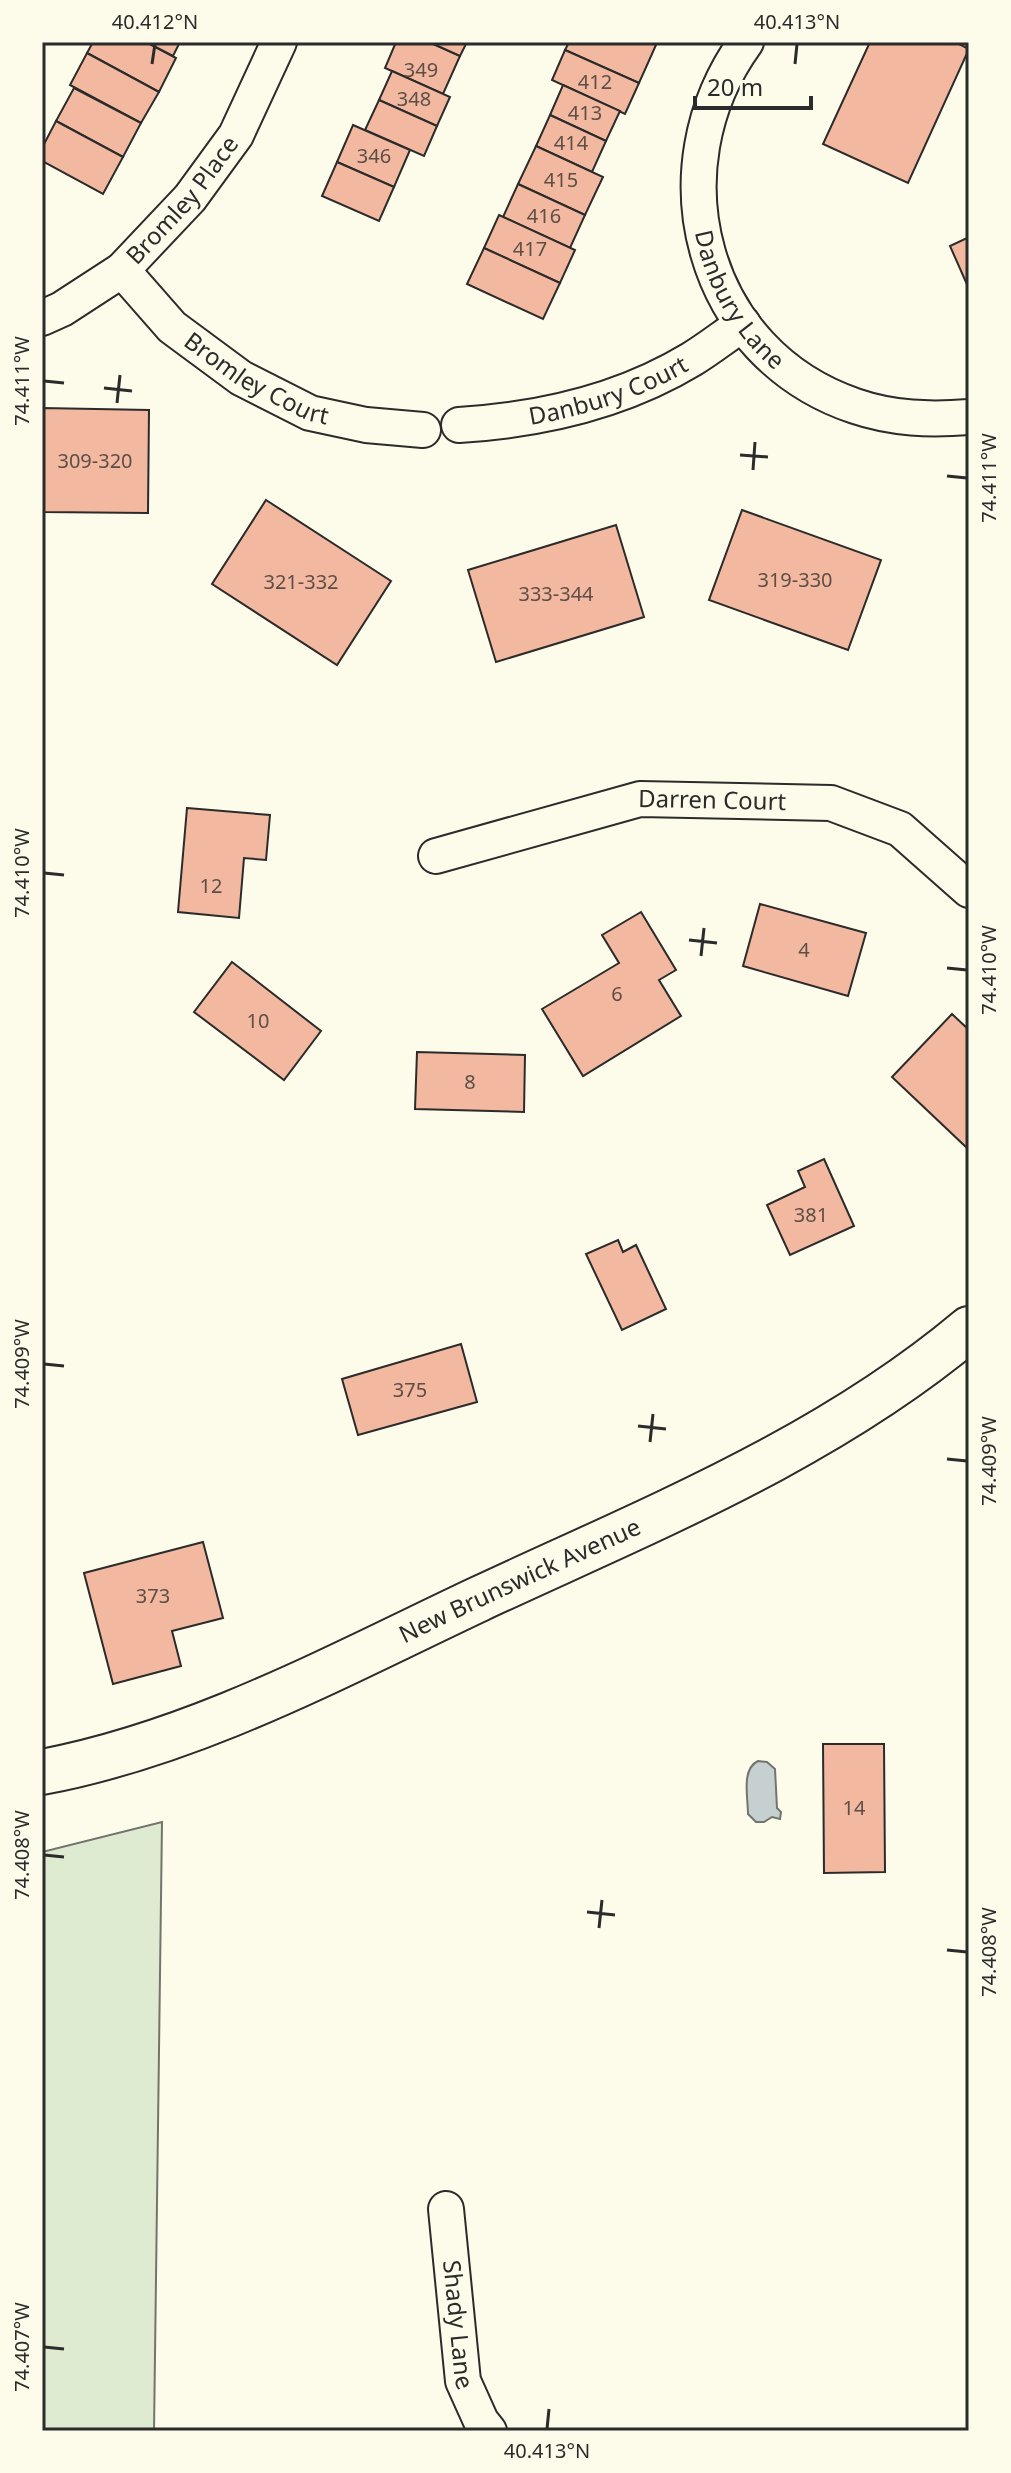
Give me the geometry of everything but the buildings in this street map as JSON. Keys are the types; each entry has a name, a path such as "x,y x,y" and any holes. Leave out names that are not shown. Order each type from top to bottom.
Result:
{"street":[{"name":"Bromley Place","path":"42,318 62,309 122,270 190,198 236,135 279,42"},
{"name":"Danbury Lane","path":"746,42 731,63 710,107 699,154 697,179 701,228 707,252 726,297 762,346 789,371 831,397 877,413 901,417 926,420 969,417"},
{"name":"Bromley Court","path":"122,270 172,327 241,378 310,413 366,425 423,430"},
{"name":"Danbury Court","path":"459,425 508,422 556,414 603,400 648,382 692,359 743,324"},
{"name":"Darren Court","path":"436,856 640,799 831,803 900,829 969,890"},
{"name":"New Brunswick Avenue","path":"42,1772 180,1733 293,1686 768,1464 850,1417 934,1359 969,1329"},
{"name":"Shady Lane","path":"446,2209 463,2381 481,2421 489,2431"}],"green space":[{"path":"162,1822 154,2431 42,2431 42,1852"}],"shaded area":[{"path":"758,1761 767,1762 775,1769 780,1819 772,1817 756,1822 748,1814 747,1777"}]}
